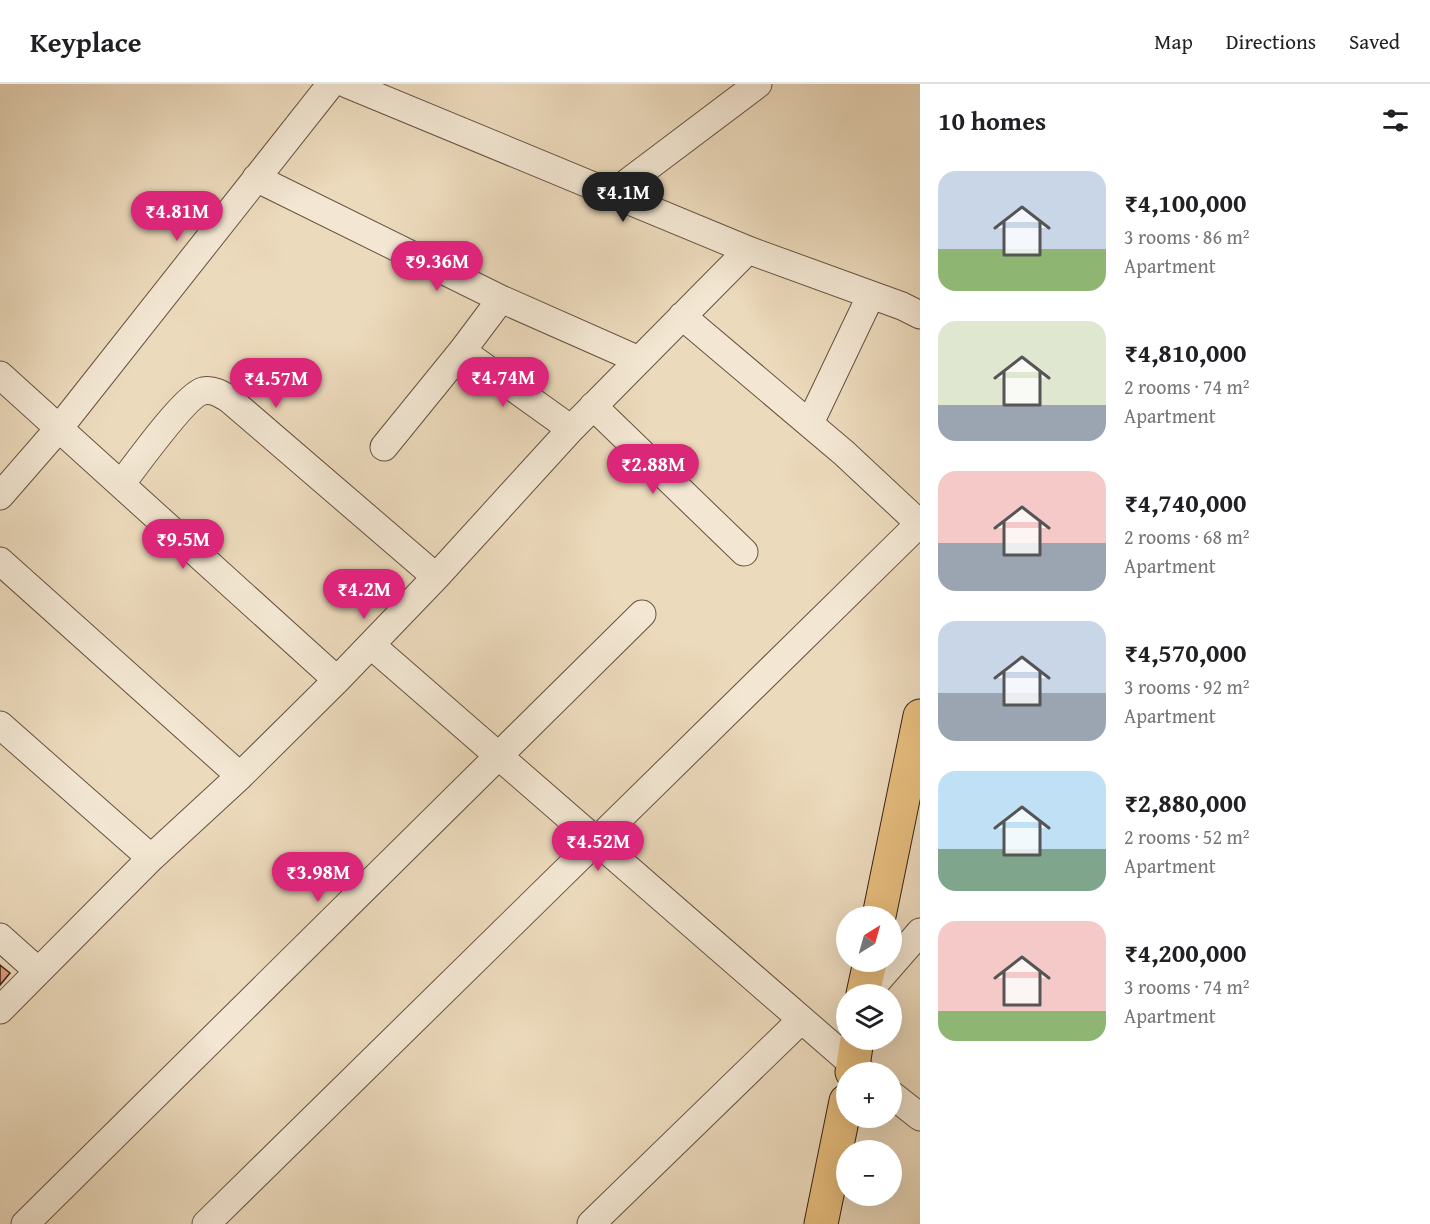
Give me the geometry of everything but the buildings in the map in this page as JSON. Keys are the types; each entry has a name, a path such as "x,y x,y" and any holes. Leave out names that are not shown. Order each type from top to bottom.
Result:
{"main road":[{"path":"881,906 920,716"},
{"path":"821,1224 841,1128"}],"street":[{"path":"0,496 60,427 331,84"},
{"path":"347,84 383,90 612,194 748,250 920,315"},
{"path":"612,194 758,84"},
{"path":"256,178 501,299 639,360"},
{"path":"0,1010 151,858 240,776 337,680 436,577 571,429 748,250"},
{"path":"810,423 871,295"},
{"path":"384,447 501,299"},
{"path":"206,1224 920,523 810,423 682,316"},
{"path":"462,351 571,429"},
{"path":"0,375 337,680"},
{"path":"122,483 186,403 201,391 216,391 230,399 436,577"},
{"path":"593,406 744,552"},
{"path":"0,561 240,776"},
{"path":"25,1224 642,614"},
{"path":"371,645 801,1020 855,1062"},
{"path":"0,725 151,858"},
{"path":"874,984 920,932"},
{"path":"0,937 38,971"},
{"path":"591,1224 801,1020"},
{"path":"902,1103 920,1117"}]}
